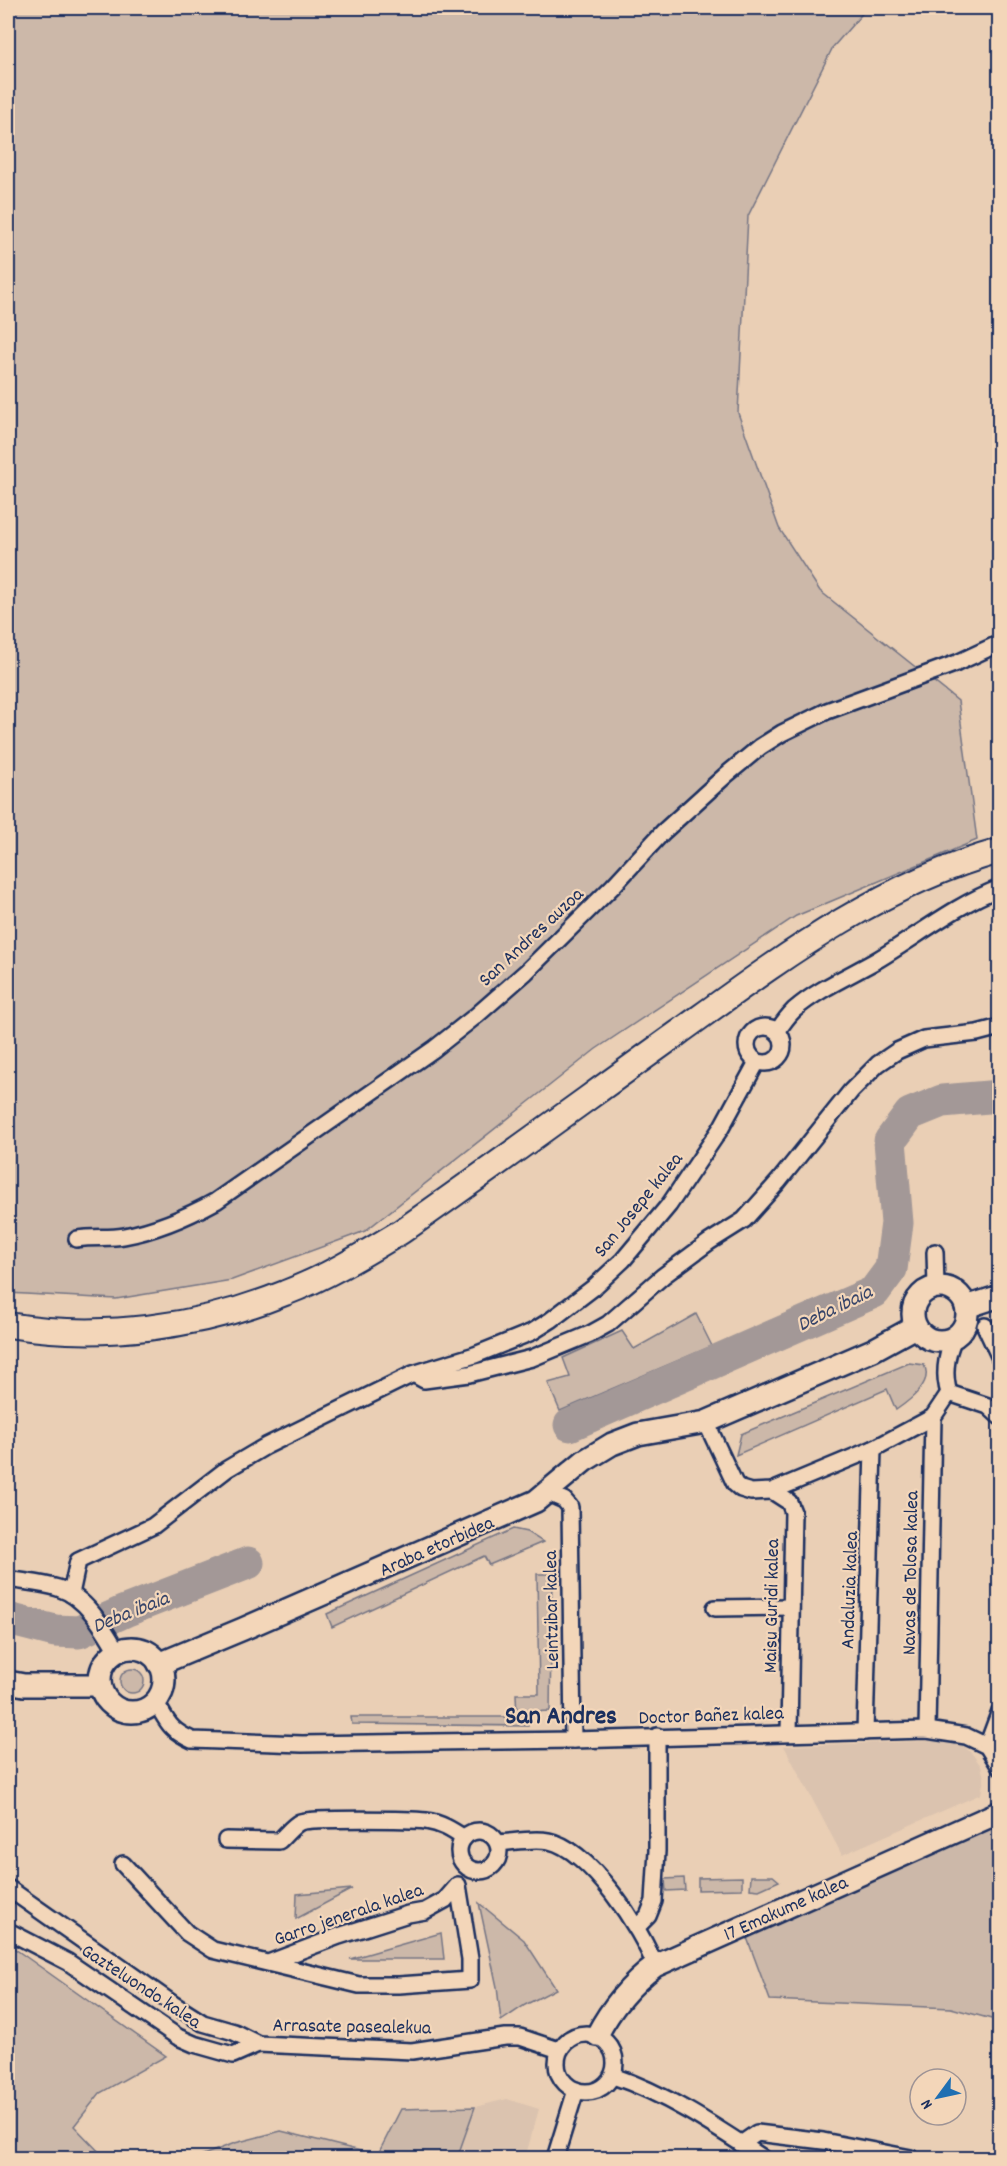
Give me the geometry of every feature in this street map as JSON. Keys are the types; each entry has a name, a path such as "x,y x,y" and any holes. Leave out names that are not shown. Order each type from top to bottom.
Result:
{"main road":[{"path":"8,1325 66,1331 154,1328 188,1322 252,1305 285,1294 327,1274 402,1231 779,961 855,913 937,872 993,854"}],"street":[{"name":"San Andres auzoa","path":"77,1239 122,1236 155,1228 183,1219 216,1201 434,1049 477,1015 526,972 613,886 663,832 760,747 796,725 842,704 957,663 999,643"},
{"path":"777,1032 795,1010 820,992 928,927 999,888"},
{"path":"766,1027 777,1032 783,1042 782,1053 774,1062 757,1062 752,1058 747,1047 750,1035 766,1027"},
{"path":"413,1374 424,1380 470,1374 550,1352 608,1324 663,1276 709,1242 744,1220 778,1182 851,1091 878,1064 897,1051 924,1039 977,1033 999,1027"},
{"name":"San Josepe kalea","path":"71,1594 78,1561 153,1526 227,1469 266,1446 413,1374 475,1355 532,1332 593,1288 623,1260 669,1205 721,1128 757,1062"},
{"path":"935,1251 936,1287"},
{"path":"706,1422 735,1484 751,1492 772,1491 873,1449 933,1417 949,1393 946,1366 949,1350 954,1338 965,1325 966,1307 952,1289 936,1287 920,1294 915,1301 912,1318 915,1327 928,1339 946,1341 954,1338"},
{"path":"966,1307 999,1296"},
{"path":"985,1326 999,1358"},
{"name":"Araba etorbidea","path":"159,1664 536,1501 585,1461 612,1444 638,1434 706,1422 873,1350 915,1327"},
{"path":"949,1393 988,1406 999,1417"},
{"name":"Navas de Tolosa kalea","path":"927,1730 933,1417"},
{"name":"Andaluzia kalea","path":"865,1732 873,1449"},
{"name":"Maisu Guridi kalea","path":"772,1491 789,1502 793,1512 789,1733"},
{"name":"Leintzibar kalea","path":"548,1493 564,1500 570,1507 573,1740"},
{"path":"8,1579 57,1588 71,1594 87,1606 115,1647"},
{"path":"715,1608 791,1608"},
{"path":"115,1647 141,1650 151,1655 159,1664 164,1681 162,1690 156,1701 142,1710 131,1712 120,1710 107,1700 100,1685 103,1667 115,1647"},
{"path":"8,1682 24,1685 100,1685"},
{"name":"Doctor Bañez kalea","path":"156,1701 168,1725 181,1736 192,1740 302,1744 573,1740 927,1730 966,1736 987,1746"},
{"path":"999,1711 987,1746 999,1767"},
{"path":"637,1927 651,1912 656,1889 657,1736"},
{"name":"17 Emakume kalea","path":"597,2035 610,2010 624,1992 655,1966 999,1812"},
{"path":"226,1840 279,1841 291,1828 302,1821 324,1820 426,1821 448,1827 464,1838"},
{"path":"475,1831 489,1833 498,1843 498,1857 491,1867 478,1871 466,1866 462,1861 460,1850 464,1838 475,1831"},
{"path":"498,1843 550,1841 569,1850 588,1864 637,1927 655,1966"},
{"name":"Garro jenerala kalea","path":"123,1863 187,1933 213,1950 359,1985 470,1980 466,1930 458,1885"},
{"path":"458,1885 466,1866"},
{"name":"Garro jenerala kalea","path":"268,1963 339,1936 424,1911 445,1900 458,1885"},
{"name":"Arrasate pasealekua","path":"8,1888 203,2023 234,2032 258,2044 412,2051 520,2037 560,2050"},
{"name":"Gazteluondo kalea","path":"8,1931 68,1962 178,2037 233,2055 258,2044"},
{"path":"579,2034 597,2035 610,2045 614,2052 613,2076 601,2088 593,2091 576,2090 568,2086 558,2069 557,2060 560,2050 571,2037 579,2034"},
{"path":"613,2076 651,2091 763,2158"},
{"path":"555,2158 576,2090"},
{"path":"741,2144 757,2133 823,2141 911,2158"}],"shaded area":[{"path":"8,8 867,8 833,47 748,216 738,413 779,528 820,591 958,701 977,840 796,916 596,1049 365,1231 232,1280 116,1299 8,1293"},
{"path":"696,1314 712,1346 560,1411 548,1383 570,1377 563,1358 622,1331 634,1349"},
{"path":"909,1363 924,1365 926,1378 919,1391 896,1410 887,1389 736,1455 741,1434"},
{"path":"513,1529 527,1532 543,1542 489,1565 484,1556 332,1627 327,1614"},
{"path":"537,1574 552,1574 550,1711 528,1712 528,1726 352,1724 351,1717 517,1717 516,1694 539,1694"},
{"path":"127,1669 137,1669 144,1676 144,1686 137,1693 127,1693 120,1686 120,1676"},
{"path":"950,1741 965,1747 973,1755 981,1766 984,1778 981,1794 842,1855 784,1746"},
{"path":"999,1825 999,2021 951,2008 770,2000 746,1935"},
{"path":"751,1876 773,1876 779,1881 759,1890 750,1889"},
{"path":"742,1877 742,1889 698,1890 698,1878"},
{"path":"684,1878 685,1890 666,1891 665,1879"},
{"path":"352,1889 296,1919 297,1894"},
{"path":"479,1903 524,1940 556,1989 501,2021 497,1987"},
{"path":"441,1933 444,1959 350,1959"},
{"path":"8,1944 166,2056 100,2093 74,2126 105,2158 8,2158"},
{"path":"507,2099 539,2109 525,2158 376,2158 401,2109 475,2107"},
{"path":"475,2107 457,2158 376,2158 401,2109"},
{"path":"281,2131 365,2152 363,2158 195,2158 235,2143"}],"waterway":[{"name":"Deba ibaia","path":"570,1425 874,1292 891,1269 897,1223 890,1141 910,1114 942,1101 1000,1096"},
{"name":"Deba ibaia","path":"8,1619 55,1631 79,1632 125,1611 248,1563"}],"district":[{"name":"San Andres","path":"561,1714"}]}
